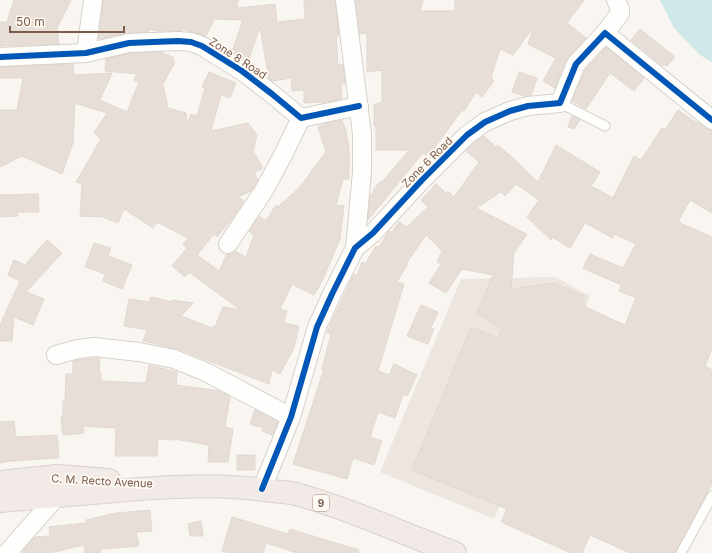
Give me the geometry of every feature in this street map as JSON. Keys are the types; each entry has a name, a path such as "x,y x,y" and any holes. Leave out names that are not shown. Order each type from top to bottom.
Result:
{"highway":[{"name":"C. M. Recto Avenue","path":"0,482 58,476 180,486"},
{"name":"C. M. Recto Avenue","path":"0,501 180,486 226,485 262,489 295,494 379,522 416,539 454,553"}],"street":[{"path":"86,53 93,0"},
{"path":"345,0 362,134 362,172 355,248"},
{"path":"560,103 576,64 620,13 616,0"},
{"path":"605,32 712,120"},
{"name":"Zone 8 Road","path":"0,57 86,53 129,43 178,41 191,42 202,46 242,71 301,118"},
{"name":"Zone 6 Road","path":"262,489 291,417 317,328 355,248 373,233 422,180 468,135 485,122 510,111 528,106 560,103"},
{"path":"228,244 263,192 282,158 301,118 359,106"},
{"path":"56,355 78,349 94,347 139,352 174,360 206,372 291,417"},
{"path":"7,553 58,495"}],"lane":[{"path":"560,103 606,126"},
{"path":"682,553 712,496"}],"shaded area":[{"path":"555,277 590,296 494,519 380,472 461,279"}],"water":[{"path":"660,0 712,0 712,62 700,55 674,28"}],"building":[{"path":"14,0 71,0 57,28 59,44 0,46 0,22 7,22"},
{"path":"103,0 238,0 237,8 275,4 277,22 305,19 304,0 335,0 339,36 336,36 338,65 343,65 345,84 341,84 342,99 325,102 304,103 304,90 292,91 291,78 273,81 269,79 260,27 248,62 232,52 243,20 214,19 206,36 182,29 181,31 157,31 149,29 148,32 127,33 98,39"},
{"path":"356,0 423,0 420,11 455,11 455,0 584,0 567,23 586,38 566,60 555,88 543,81 556,58 528,44 534,26 513,55 500,49 491,78 494,81 482,97 476,92 464,111 462,110 433,150 431,149 426,155 423,153 368,220 370,196 375,190 373,190 381,181 382,182 409,150 376,150 374,105 384,101 382,101 382,70 367,72 367,33 360,34"},
{"path":"640,29 675,57 667,66 664,64 663,66 631,40"},
{"path":"606,47 644,78 634,91 610,73 586,109 572,101 585,70"},
{"path":"161,52 174,58 173,62 175,62 163,84 168,108 186,113 187,124 191,114 197,116 205,88 202,87 209,72 236,83 230,98 221,95 211,131 248,123 257,135 253,151 263,168 254,173 258,180 251,191 238,197 244,201 232,219 217,237 214,234 197,255 219,271 227,254 232,254 235,251 246,257 254,235 249,231 259,216 266,221 276,205 278,207 300,187 326,152 318,127 342,120 346,131 349,147 349,179 343,179 336,205 344,206 340,239 323,279 314,295 292,284 280,309 287,311 284,323 299,326 294,348 280,374 272,370 269,384 178,349 143,341 147,330 124,326 129,299 149,302 151,297 172,302 172,300 193,303 181,316 212,328 213,326 215,327 223,307 241,310 189,272 185,277 172,266 187,248 183,245 188,238 157,222 153,228 124,209 118,223 103,217 80,216 82,184 76,182 101,139 94,133 107,113 75,103 73,143 62,174 22,156 0,167 0,110 17,110 23,78 0,78 0,67 73,64 74,75 112,73 100,100 127,112 139,82 134,80 137,74 105,71 106,59 130,53"},
{"path":"519,72 537,78 531,95 524,96 512,92"},
{"path":"678,110 697,123 712,130 712,213 690,200 678,222 712,237 712,349 705,366 712,370 712,484 675,553 630,553 590,535 582,553 571,553 501,522 507,509 412,470 471,327 498,338 502,329 477,313 493,275 462,269 446,293 429,283 441,264 437,262 442,251 426,235 406,264 407,265 397,282 404,284 378,371 389,375 394,364 417,375 407,396 403,394 395,418 378,412 370,437 382,441 374,465 353,458 347,479 293,464 324,369 322,369 331,334 327,332 354,274 357,276 362,262 365,264 376,246 379,247 389,231 392,232 399,222 407,227 428,207 421,200 436,184 446,193 448,191 454,197 479,162 466,151 474,143 484,136 496,147 498,145 538,182 556,145 600,172 591,186 613,198 634,156 641,160 662,128 665,130","holes":["516,184 539,200 527,217 551,240 552,237 570,248 585,223 613,238 614,234 636,244 623,268 590,254 583,268 621,285 619,291 636,298 625,325 581,305 585,296 553,283 511,289 514,253 527,234 476,208 501,192 505,196"]},
{"path":"572,116 580,120 574,129 568,127"},
{"path":"38,194 39,212 17,212 18,216 0,217 0,195"},
{"path":"47,240 62,253 26,292 44,299 33,325 14,317 12,341 0,341 0,325 20,281 8,275 14,260 25,265"},
{"path":"94,243 111,248 108,256 132,265 122,289 103,281 105,274 85,267"},
{"path":"421,305 438,312 431,328 434,329 428,344 407,336"},
{"path":"100,358 99,373 101,373 101,381 146,383 149,365 177,372 176,385 220,391 230,397 225,427 233,429 228,462 208,462 209,445 174,439 158,439 157,456 115,456 116,428 83,426 84,433 63,435 61,417 63,417 63,401 65,401 66,374 73,374 73,361"},
{"path":"255,410 278,422 272,435 262,431 263,428 250,424"},
{"path":"14,421 16,437 57,435 59,458 0,463 0,422"},
{"path":"237,455 255,455 255,470 237,470"},
{"path":"150,510 152,531 136,532 139,546 101,549 101,553 85,553 84,545 50,553 23,553 35,537 50,536 49,527 86,523 86,520 117,513"},
{"path":"232,517 288,534 290,529 359,550 358,553 297,553 266,543 263,553 229,553 222,551"},
{"path":"201,521 203,536 190,536 188,524"}],"cycle path":[{"path":"262,489 291,417 317,327 355,248 373,233 422,180 467,135 485,122 510,111 528,106 560,103 576,64 605,33 712,120"},
{"path":"0,57 86,53 129,43 178,41 191,42 202,46 242,71 301,118 359,106"}]}
